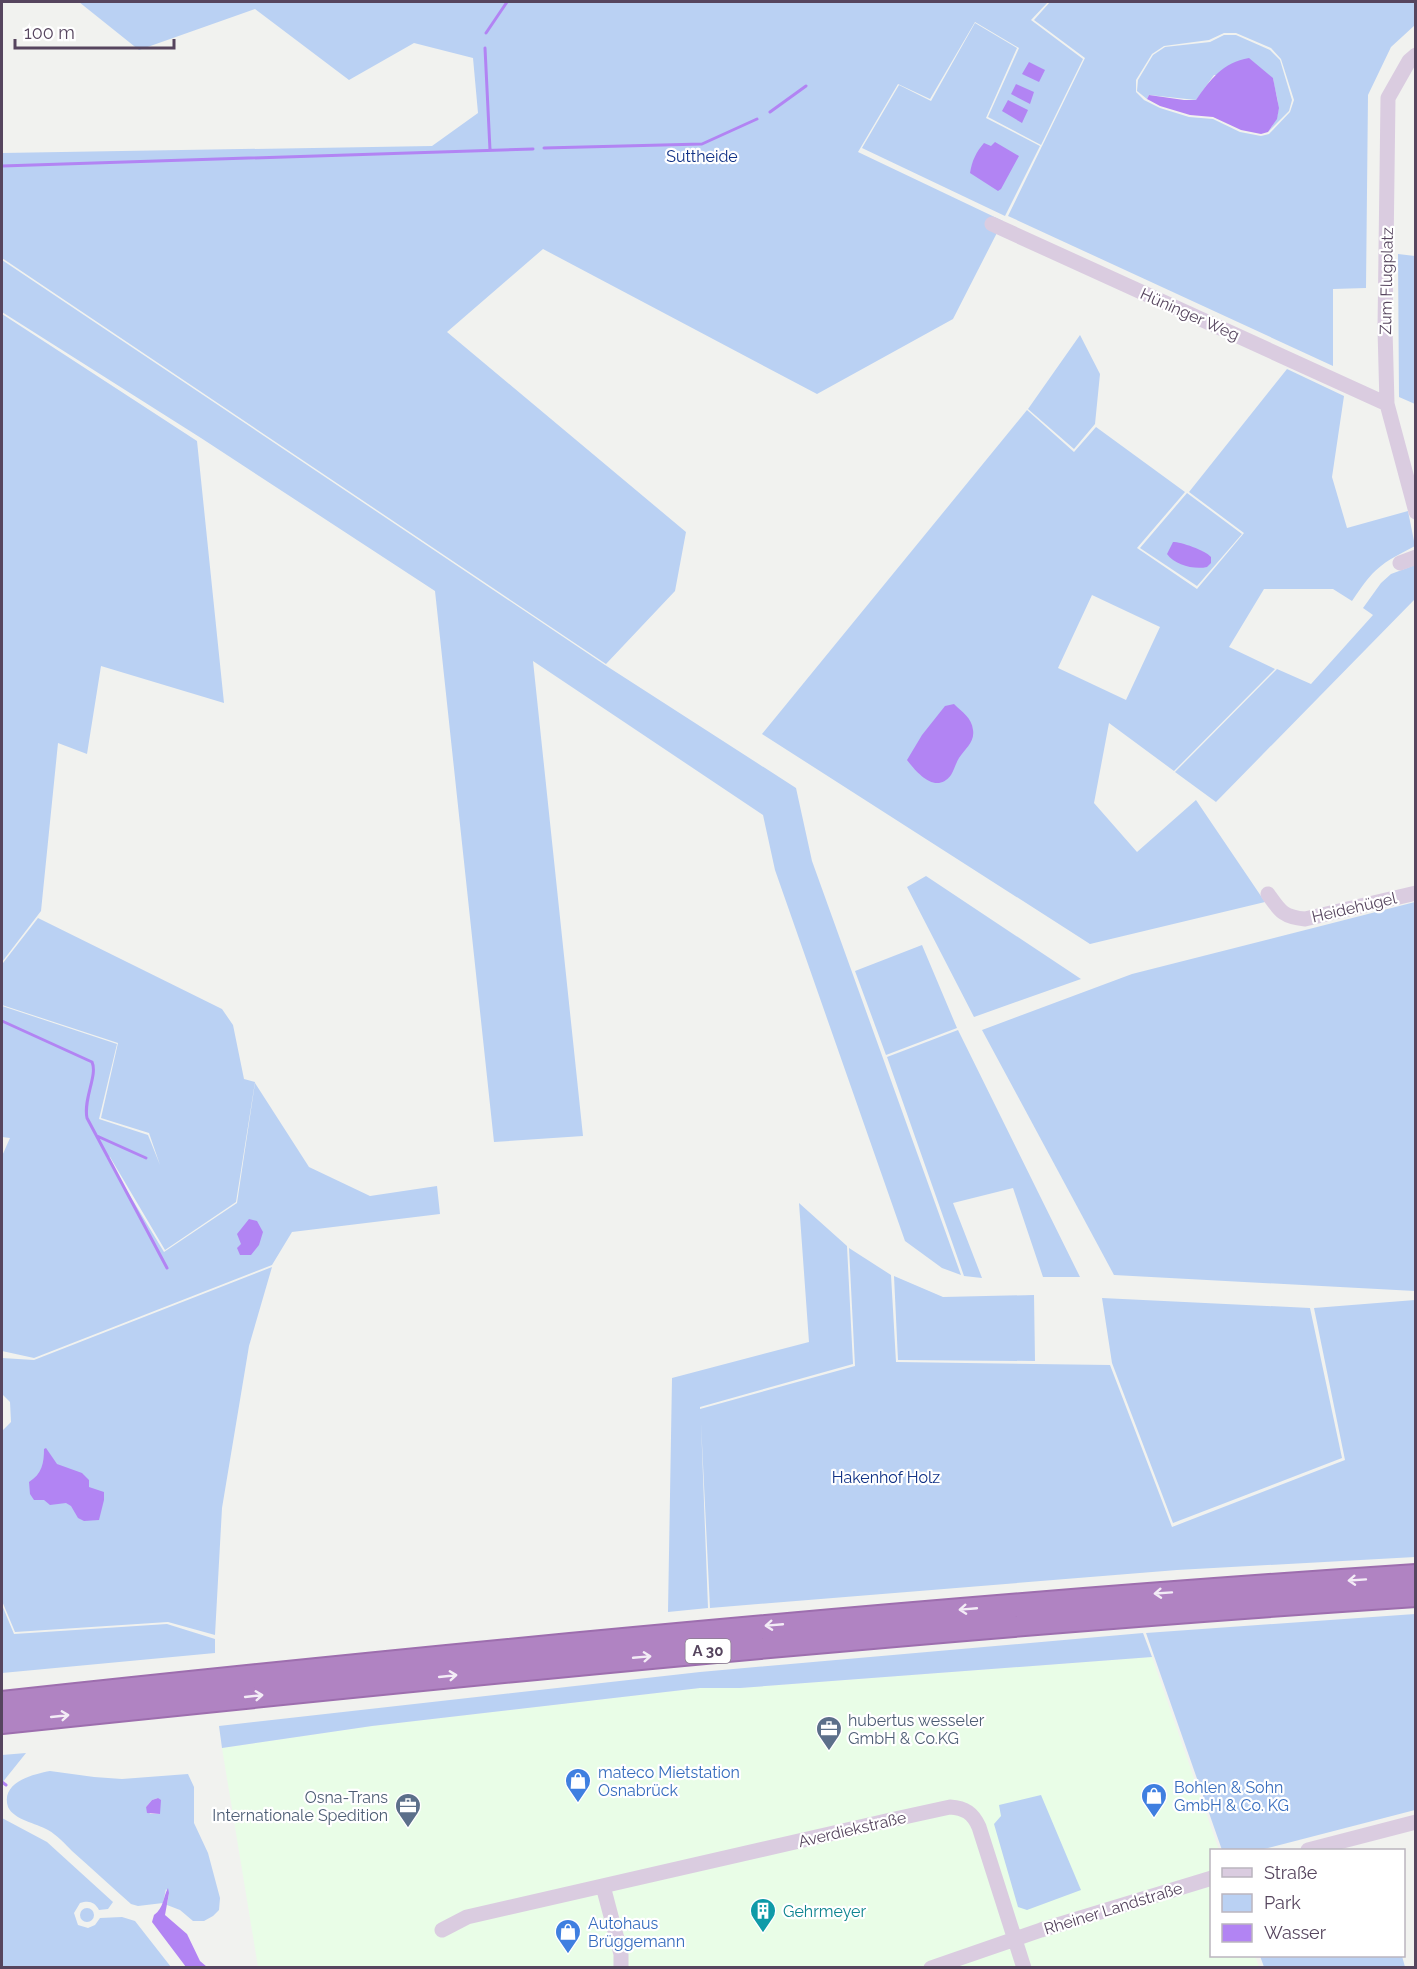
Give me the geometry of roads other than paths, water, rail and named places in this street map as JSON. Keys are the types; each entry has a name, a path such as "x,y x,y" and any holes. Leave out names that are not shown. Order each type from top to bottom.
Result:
{"highway":[{"name":"A 30","path":"2,1703 418,1659 841,1619 1099,1597 1416,1576"},
{"name":"A 30","path":"2,1722 624,1658 1233,1607 1416,1595"}],"street":[{"name":"Zum Flugplatz","path":"1416,55 1408,61 1388,98 1384,329 1387,404 1416,512"},
{"name":"Hüninger Weg","path":"992,224 1387,404"},
{"path":"1400,563 1416,557"},
{"name":"Heidehügel","path":"1268,894 1282,913 1292,918 1305,919 1416,893"},
{"name":"Averdiekstraße","path":"442,1930 467,1917 950,1807 971,1813 979,1827 1015,1939"},
{"path":"1315,1849 1416,1822"},
{"name":"Rheiner Landstraße","path":"931,1968 1015,1939 1210,1879"},
{"path":"603,1886 621,1961 631,1968"},
{"path":"1015,1939 1024,1968"}],"water":[{"path":"1249,58 1273,78 1279,108 1277,119 1268,132 1261,134 1241,130 1213,117 1190,115 1160,106 1147,99 1149,95 1196,100 1224,68"},
{"path":"1029,62 1045,70 1039,82 1022,74"},
{"path":"1016,84 1034,92 1030,104 1011,94"},
{"path":"1008,100 1028,110 1022,123 1002,111"},
{"path":"995,142 1019,156 998,191 970,173 981,146 984,143 991,146"},
{"path":"1173,542 1204,552 1211,557 1211,563 1207,567 1196,568 1175,561 1167,554"},
{"path":"954,704 971,722 972,738 951,775 945,781 933,782 921,776 907,760 922,735 945,706"},
{"path":"249,1219 257,1221 263,1232 259,1245 251,1255 240,1255 237,1248 241,1244 237,1234"},
{"path":"46,1448 57,1464 82,1473 89,1480 89,1487 104,1492 99,1520 84,1521 78,1518 71,1506 66,1503 50,1505 44,1500 34,1500 30,1494 29,1482 39,1472"},
{"path":"158,1798 161,1800 160,1814 147,1813 146,1807 152,1800"},
{"path":"168,1888 165,1915 187,1934 200,1961 207,1967 186,1967 152,1922 154,1915 162,1906"}],"waterway":[{"path":"486,33 507,2"},
{"path":"485,48 490,150"},
{"path":"770,112 806,86"},
{"path":"544,148 702,144 757,119"},
{"path":"2,166 533,149"},
{"path":"2,1021 92,1062 93,1074 87,1103 87,1118 167,1268"},
{"path":"97,1136 146,1158"},
{"path":"2,1782 6,1785"}],"place":[{"name":"hubertus wesseler GmbH & Co.KG","path":"829,1752"},
{"name":"mateco Mietstation Osnabrück","path":"578,1804"},
{"name":"Bohlen & Sohn GmbH & Co. KG","path":"1154,1819"},
{"name":"Osna-Trans Internationale Spedition","path":"408,1829"},
{"name":"Gehrmeyer","path":"763,1934"},
{"name":"Autohaus Brüggemann","path":"568,1955"}],"park label":[{"name":"Suttheide","path":"702,156"},
{"name":"Hakenhof Holz","path":"886,1477"}]}
